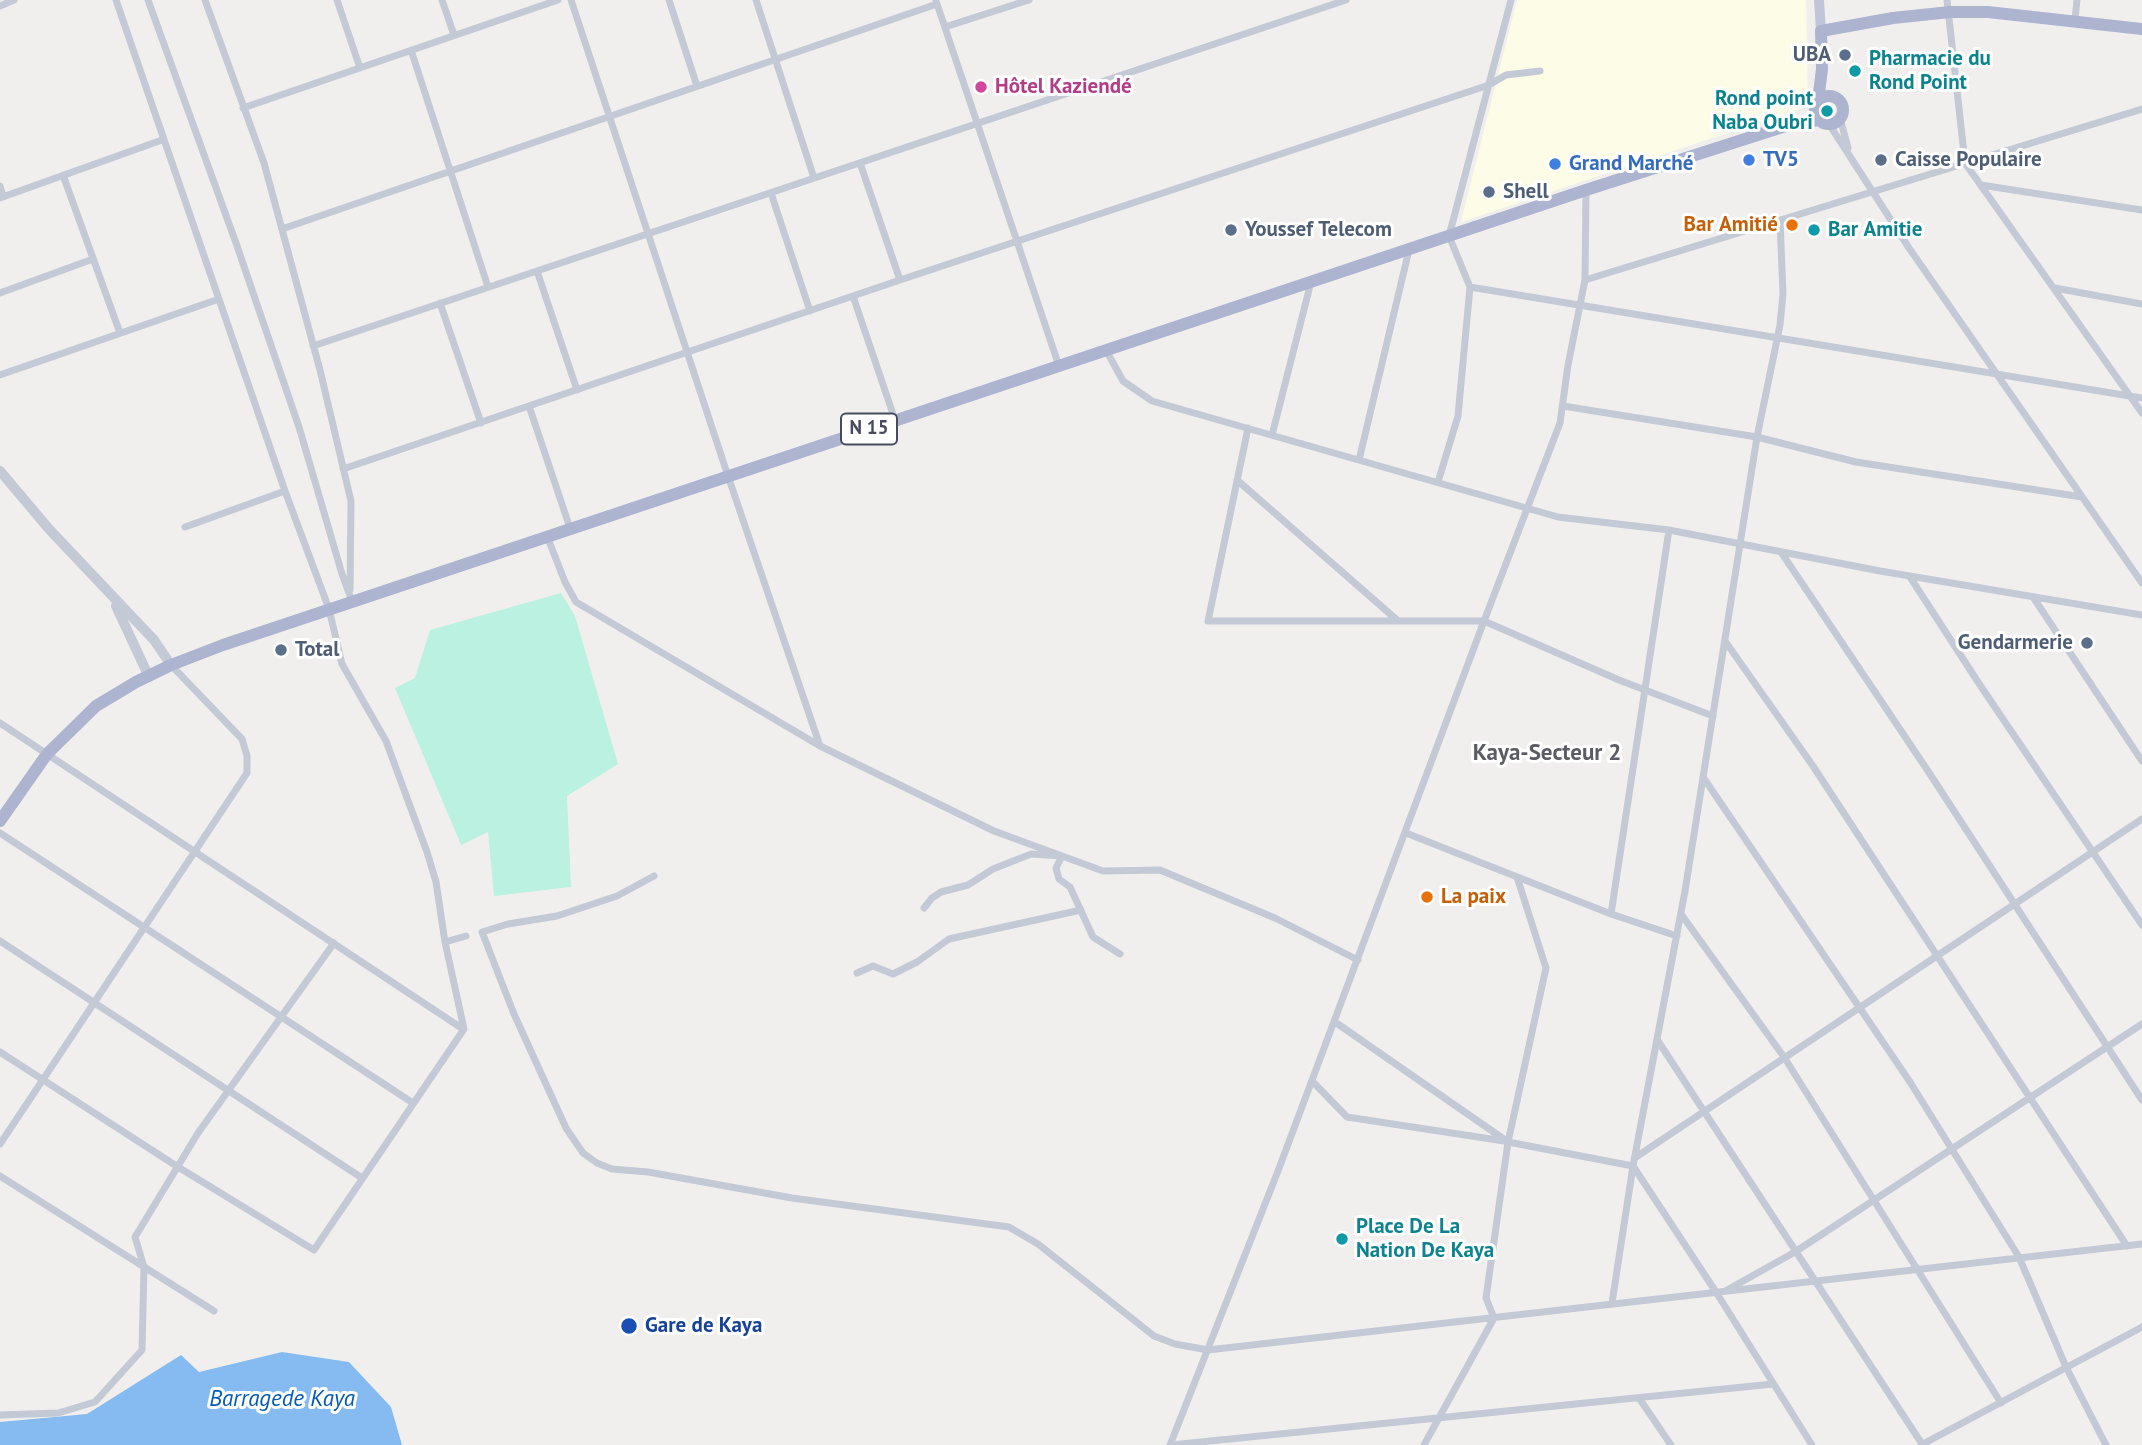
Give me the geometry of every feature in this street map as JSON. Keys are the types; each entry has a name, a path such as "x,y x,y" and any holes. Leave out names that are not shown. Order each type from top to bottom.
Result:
{"main road":[{"path":"1819,0 1821,31 1822,69 1824,114 1843,105 1833,96 1822,69"},
{"path":"1821,31 1948,6 2142,29"},
{"name":"N 15","path":"0,821 47,754 74,725 96,706 171,665 351,600 1586,190 1824,114 1823,97 1833,96"}],"street":[{"path":"0,6 14,0"},
{"path":"0,1052 178,1167 314,1250 464,1029 445,942 436,882 427,852 386,741 344,671 329,609 162,140 116,0"},
{"path":"148,0 295,414 351,600"},
{"path":"205,0 264,163 344,469 351,501 351,600"},
{"path":"337,0 360,68"},
{"path":"442,0 454,36"},
{"path":"243,108 558,0"},
{"path":"571,0 820,746"},
{"path":"669,0 698,86"},
{"path":"756,0 814,178"},
{"path":"945,27 1029,0"},
{"path":"313,346 1346,0"},
{"path":"1437,482 1458,416 1470,287 1449,236 1511,0"},
{"path":"2075,20 2077,0"},
{"path":"282,229 936,2 1059,366"},
{"path":"1948,6 1965,163 2142,413"},
{"path":"411,50 488,287"},
{"path":"344,469 900,280 1489,85 1506,75 1540,71"},
{"path":"1585,279 2142,109"},
{"path":"2129,113 2142,115"},
{"path":"1824,114 1850,156"},
{"path":"1824,114 1871,192 2142,583"},
{"path":"0,186 2,197 162,140"},
{"path":"860,163 900,280"},
{"path":"63,175 120,333"},
{"path":"1981,185 2142,210"},
{"path":"1586,190 1585,279 1560,423 1335,1022 1170,1445 1773,1384"},
{"path":"771,192 810,311"},
{"path":"1612,1303 1635,1161 1681,914 1758,437 1778,337 1783,294 1780,219"},
{"path":"1359,460 1409,250"},
{"path":"0,293 93,259"},
{"path":"537,271 577,390"},
{"path":"1272,435 1311,282"},
{"path":"1470,287 2142,398"},
{"path":"2055,288 2142,304"},
{"path":"853,296 895,420"},
{"path":"0,375 219,299"},
{"path":"440,303 481,423"},
{"path":"1106,350 1123,381 1152,401 1558,517 1669,530 1910,576 2142,615"},
{"path":"529,406 570,528"},
{"path":"1563,406 1758,437 1856,462 2082,497"},
{"path":"1248,428 1208,621 1484,621 1713,716"},
{"path":"0,488 3,475"},
{"path":"0,1144 247,773 247,756 242,739 171,665 154,639 113,599 3,475"},
{"path":"1237,480 1398,621"},
{"path":"185,527 285,491"},
{"path":"1611,915 1669,530"},
{"path":"547,536 576,602 820,746 994,831 1102,871 1160,870 1275,918 1358,960"},
{"path":"1781,552 2142,1100"},
{"path":"1910,576 2142,925"},
{"path":"2033,597 2142,761"},
{"path":"113,599 149,677"},
{"path":"1724,640 1812,766 2127,1246"},
{"path":"0,723 464,1029"},
{"path":"1703,777 1860,1007 2019,1257 2066,1367 2106,1445"},
{"path":"1315,1084 1347,1117 1635,1161 1784,1057 2142,820"},
{"path":"0,833 413,1103"},
{"path":"1406,833 1611,915 1676,936"},
{"path":"924,908 940,892 968,885 993,869 1031,854 1062,856"},
{"path":"1062,856 1056,868 1059,879 1070,887 1093,937 1120,954"},
{"path":"654,876 617,896 549,919 508,924 482,932 514,1014 566,1128 583,1153 612,1169 648,1171 792,1198 1009,1227 1038,1244 1154,1336 1175,1344 1208,1350 2142,1244"},
{"path":"1424,1445 1494,1318 1486,1298 1508,1142 1546,968 1517,877"},
{"path":"857,973 873,966 893,974 917,962 949,939 1081,910"},
{"path":"1681,914 1784,1057 2001,1403"},
{"path":"445,942 466,936"},
{"path":"0,941 362,1178"},
{"path":"0,1415 58,1413 95,1402 142,1350 144,1267 135,1237 198,1133 334,943"},
{"path":"1335,1022 1508,1142"},
{"path":"1720,1292 1794,1252 2142,1024"},
{"path":"1657,1040 1922,1445 2142,1327"},
{"path":"1635,1161 1720,1292 1812,1445"},
{"path":"0,1176 214,1311"},
{"path":"1639,1398 1671,1445"}],"shaded area":[{"name":"Grand Marché","path":"1517,0 1806,0 1808,106 1461,222"}],"green space":[{"path":"561,593 575,616 618,764 567,796 571,887 494,896 488,832 461,845 395,688 415,678 430,630"}],"water":[{"name":"Barragede Kaya","path":"282,1352 349,1362 391,1407 402,1445 0,1445 0,1422 87,1414 181,1355 199,1372"}],"place":[{"name":"UBA","path":"1845,55"},
{"name":"Pharmacie du Rond Point","path":"1855,71"},
{"name":"Hôtel Kaziendé","path":"981,87"},
{"name":"Rond point Naba Oubri","path":"1827,111"},
{"name":"TV5","path":"1749,160"},
{"name":"Caisse Populaire","path":"1881,160"},
{"name":"Grand Marché","path":"1555,164"},
{"name":"Shell","path":"1489,192"},
{"name":"Bar Amitié","path":"1792,225"},
{"name":"Youssef Telecom","path":"1231,230"},
{"name":"Bar Amitie","path":"1814,230"},
{"name":"Gendarmerie","path":"2087,643"},
{"name":"Total","path":"281,650"},
{"name":"La paix","path":"1427,897"},
{"name":"Place De La Nation De Kaya","path":"1342,1239"},
{"name":"Gare de Kaya","path":"629,1326"}],"district":[{"name":"Kaya-Secteur 2","path":"1547,753"}]}
